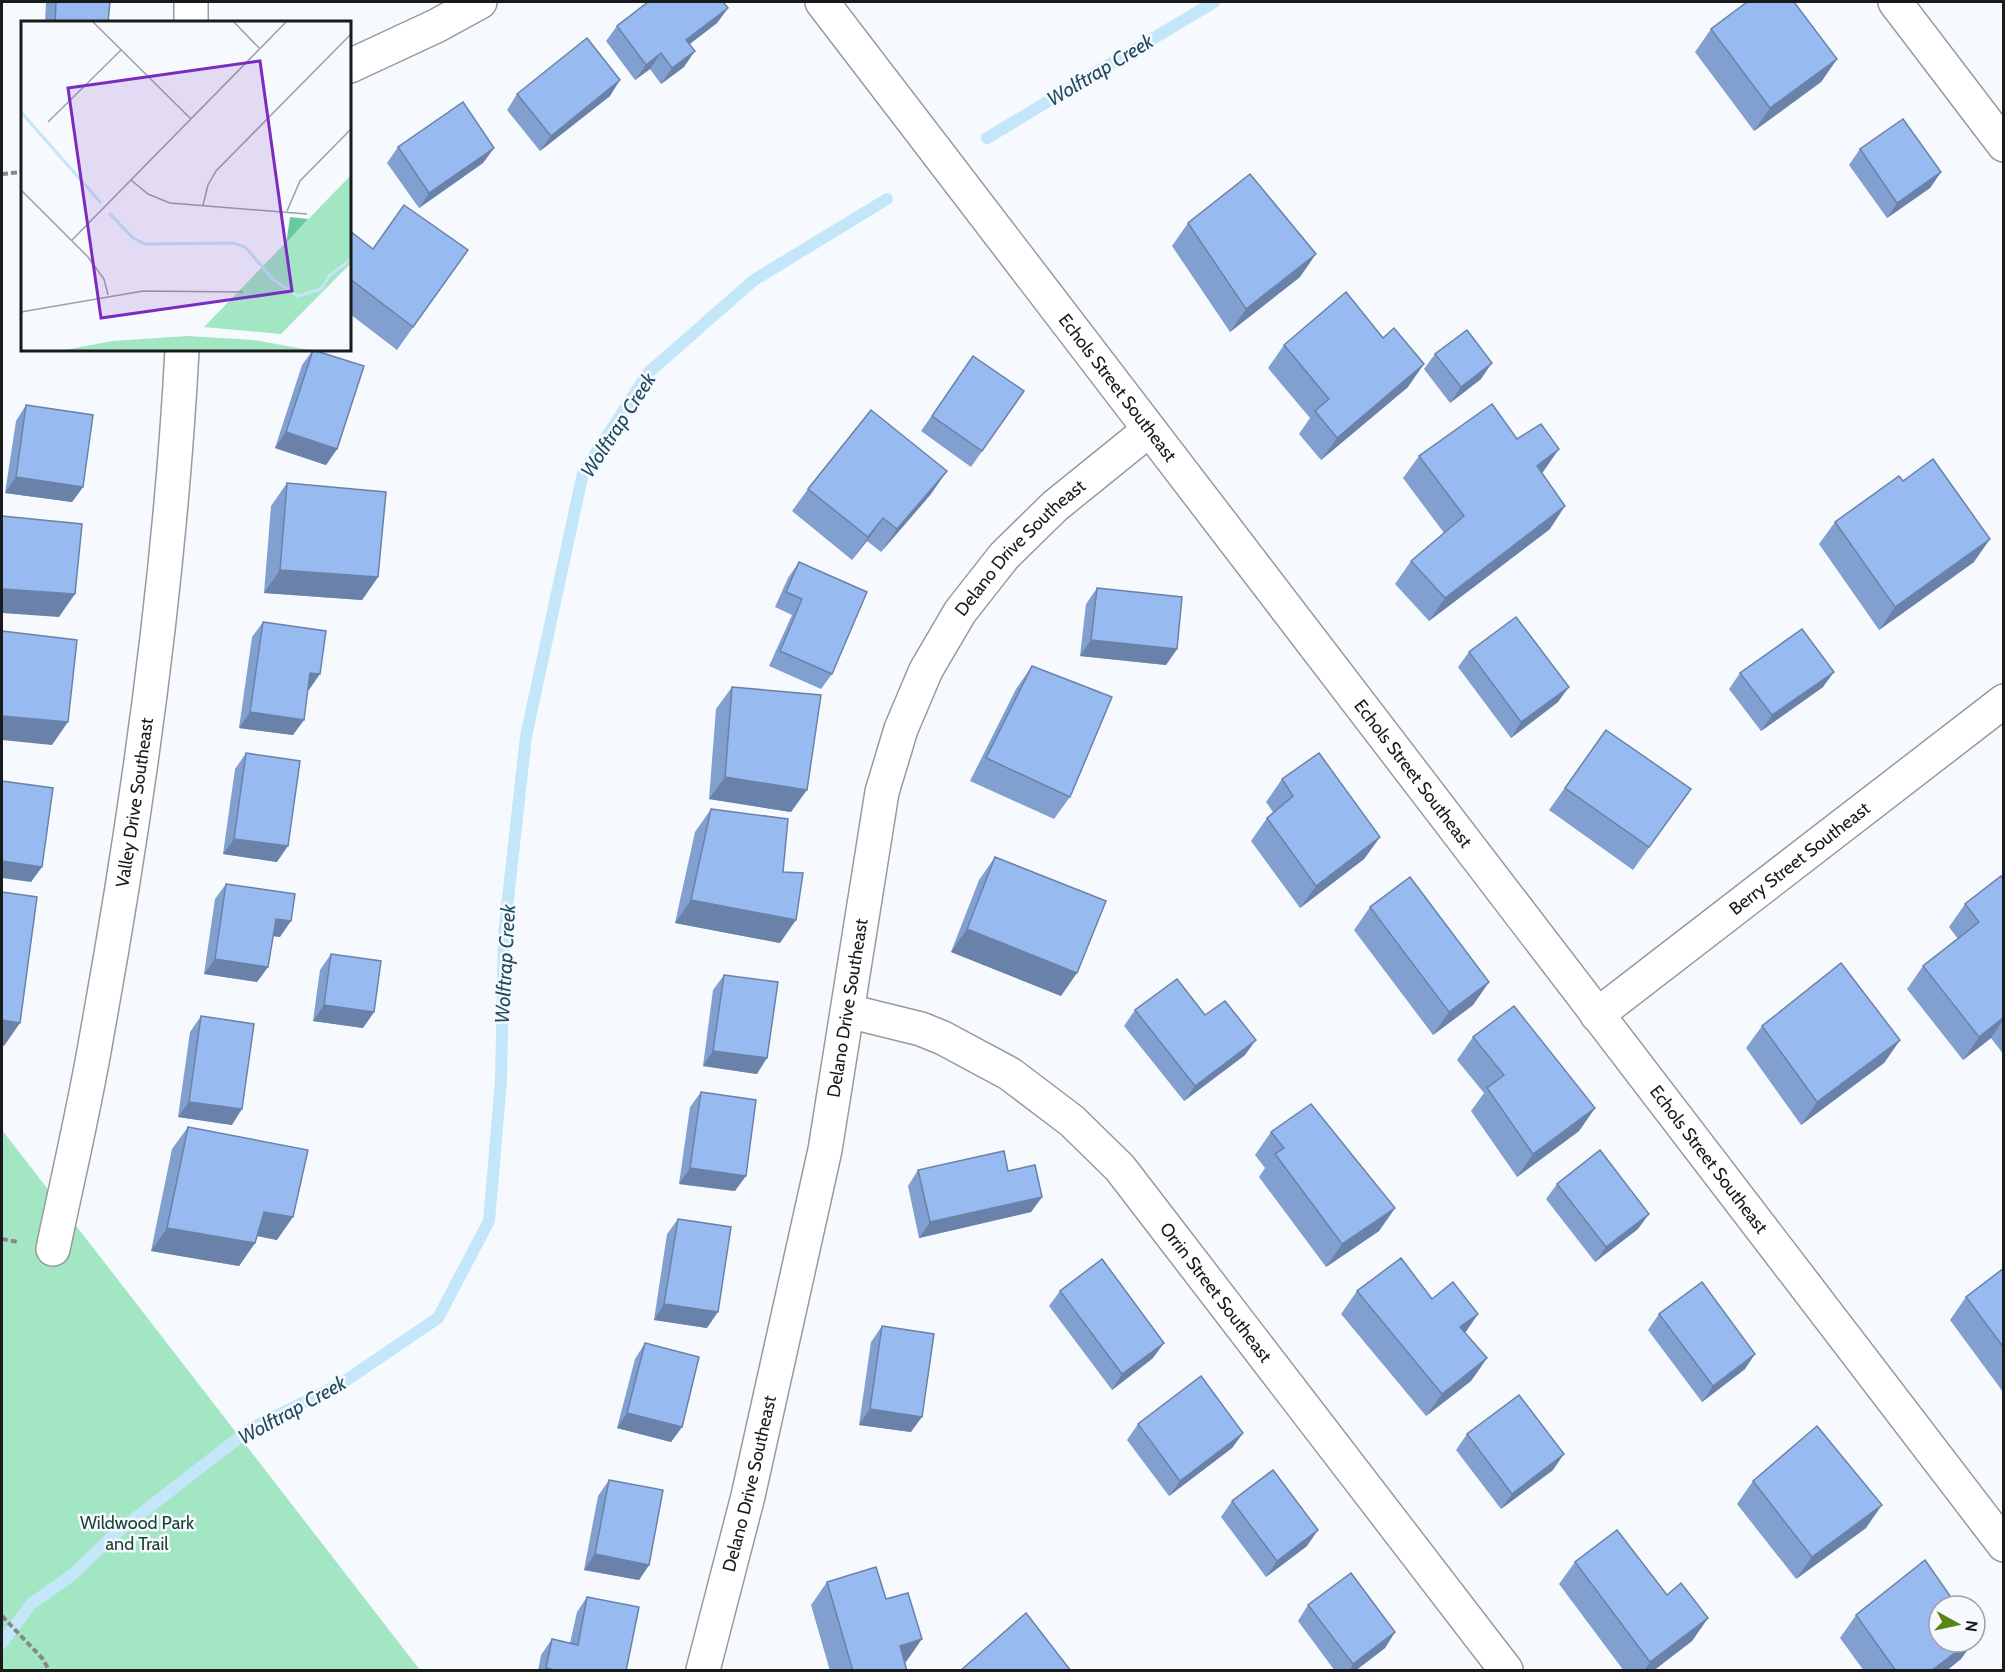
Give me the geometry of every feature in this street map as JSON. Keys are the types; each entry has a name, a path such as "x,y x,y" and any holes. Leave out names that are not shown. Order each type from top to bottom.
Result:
{"street":[{"path":"191,2 191,21"},
{"path":"351,66 436,26 480,2"},
{"name":"Echols Street Southeast","path":"822,2 2004,1545"},
{"path":"1895,2 2004,145"},
{"name":"Valley Drive Southeast","path":"52,1249 97,1036 132,829 160,618 182,351"},
{"name":"Delano Drive Southeast","path":"704,1671 748,1496 825,1150 882,792 901,729 926,670 960,612 1004,556 1055,506 1149,430"},
{"name":"Berry Street Southeast","path":"1597,1015 2004,701"},
{"name":"Orrin Street Southeast","path":"848,1011 921,1029 943,1038 1010,1074 1072,1120 1120,1168 1506,1671"}],"path":[{"path":"2,174 21,172"},
{"path":"2,1616 42,1658 49,1671"}],"green space":[{"name":"Wildwood Park and Trail","path":"2,1130 420,1670 2,1670"}],"building":[{"path":"56,2 110,2 108,21 55,21"},
{"path":"648,2 723,2 728,8 686,40 695,51 672,68 661,53 646,65 617,26"},
{"path":"1747,2 1794,2 1837,59 1770,108 1711,29"},
{"path":"587,38 620,80 551,136 517,94"},
{"path":"463,102 494,148 429,193 398,147"},
{"path":"1903,119 1941,172 1897,203 1860,149"},
{"path":"1250,174 1316,254 1246,309 1188,223"},
{"path":"404,205 468,250 413,327 351,280 351,232 373,249"},
{"path":"1346,292 1383,338 1394,328 1424,364 1337,438 1315,411 1329,399 1284,345"},
{"path":"1467,330 1492,363 1461,387 1435,354"},
{"path":"313,351 364,366 337,449 286,432"},
{"path":"973,356 1024,391 982,451 932,416"},
{"path":"1492,404 1517,439 1541,424 1559,449 1537,466 1565,506 1445,598 1411,561 1464,516 1419,456"},
{"path":"26,405 93,415 83,487 16,477"},
{"path":"871,410 947,471 897,529 883,518 868,537 808,489"},
{"path":"1933,459 1990,539 1895,607 1835,522 1899,476 1903,481"},
{"path":"287,483 386,492 378,577 280,570"},
{"path":"2,516 82,524 75,594 2,589"},
{"path":"799,562 867,592 832,674 780,651 802,599 786,592"},
{"path":"1097,588 1182,597 1177,649 1091,640"},
{"path":"1516,617 1569,687 1521,722 1469,652"},
{"path":"263,622 326,631 320,674 310,673 304,720 250,712"},
{"path":"1802,629 1834,672 1772,715 1740,673"},
{"path":"2,631 77,640 68,722 2,716"},
{"path":"1032,666 1112,697 1070,797 986,758"},
{"path":"732,687 821,695 807,790 725,777"},
{"path":"1606,730 1691,789 1649,847 1565,788"},
{"path":"246,753 300,761 288,846 234,839"},
{"path":"1319,753 1380,837 1316,886 1267,818 1293,796 1282,779"},
{"path":"2,781 53,788 42,867 2,861"},
{"path":"711,809 788,819 783,872 803,873 796,920 691,900"},
{"path":"995,857 1106,901 1077,973 967,929"},
{"path":"2001,876 2004,879 2004,1017 1979,1037 1923,966 1979,922 1965,904"},
{"path":"1410,877 1489,982 1449,1012 1370,907"},
{"path":"226,884 295,894 291,921 276,919 268,967 215,959"},
{"path":"2,892 37,897 20,1023 2,1020"},
{"path":"331,954 381,961 374,1012 324,1005"},
{"path":"1841,963 1900,1040 1817,1102 1762,1026"},
{"path":"724,975 778,982 767,1058 713,1051"},
{"path":"1177,979 1205,1015 1225,1001 1256,1040 1195,1086 1135,1010"},
{"path":"1514,1006 1595,1108 1533,1154 1487,1088 1504,1075 1473,1037"},
{"path":"201,1016 254,1024 242,1109 189,1102"},
{"path":"701,1092 756,1100 746,1176 690,1168"},
{"path":"1311,1104 1395,1208 1342,1244 1275,1154 1284,1148 1271,1132"},
{"path":"188,1127 308,1150 293,1217 264,1212 255,1243 167,1228"},
{"path":"1600,1150 1649,1214 1606,1247 1557,1184"},
{"path":"1004,1151 1008,1171 1035,1165 1042,1197 930,1222 918,1170"},
{"path":"678,1219 731,1227 718,1312 664,1304"},
{"path":"1401,1258 1432,1299 1453,1282 1478,1314 1460,1327 1487,1358 1442,1394 1357,1291"},
{"path":"1102,1259 1164,1343 1122,1374 1060,1291"},
{"path":"2004,1268 2004,1348 1966,1297"},
{"path":"1702,1282 1755,1354 1713,1386 1659,1314"},
{"path":"882,1326 934,1334 922,1417 870,1409"},
{"path":"645,1343 699,1357 682,1427 627,1413"},
{"path":"1201,1376 1243,1433 1180,1481 1138,1424"},
{"path":"1519,1395 1564,1454 1512,1494 1467,1434"},
{"path":"1817,1426 1882,1505 1812,1557 1753,1481"},
{"path":"1273,1470 1318,1530 1277,1561 1232,1501"},
{"path":"609,1480 663,1490 649,1565 595,1554"},
{"path":"1617,1530 1667,1595 1681,1583 1708,1618 1650,1662 1575,1562"},
{"path":"1925,1560 1949,1594 1927,1594 1927,1654 1953,1654 1931,1671 1896,1671 1856,1615"},
{"path":"876,1567 886,1599 908,1593 922,1639 900,1646 907,1671 853,1671 827,1582"},
{"path":"1351,1573 1395,1632 1353,1664 1308,1605"},
{"path":"587,1597 639,1607 626,1671 559,1671 546,1668 552,1639 578,1645"},
{"path":"1026,1613 1071,1671 960,1671"}],"waterway":[{"name":"Wolftrap Creek","path":"987,138 1214,2"},
{"name":"Wolftrap Creek","path":"2,1643 31,1604 72,1575 116,1533 250,1429 342,1383 438,1318 489,1221 501,1081 504,935 526,736 583,473 648,373 754,280 887,199"}]}
